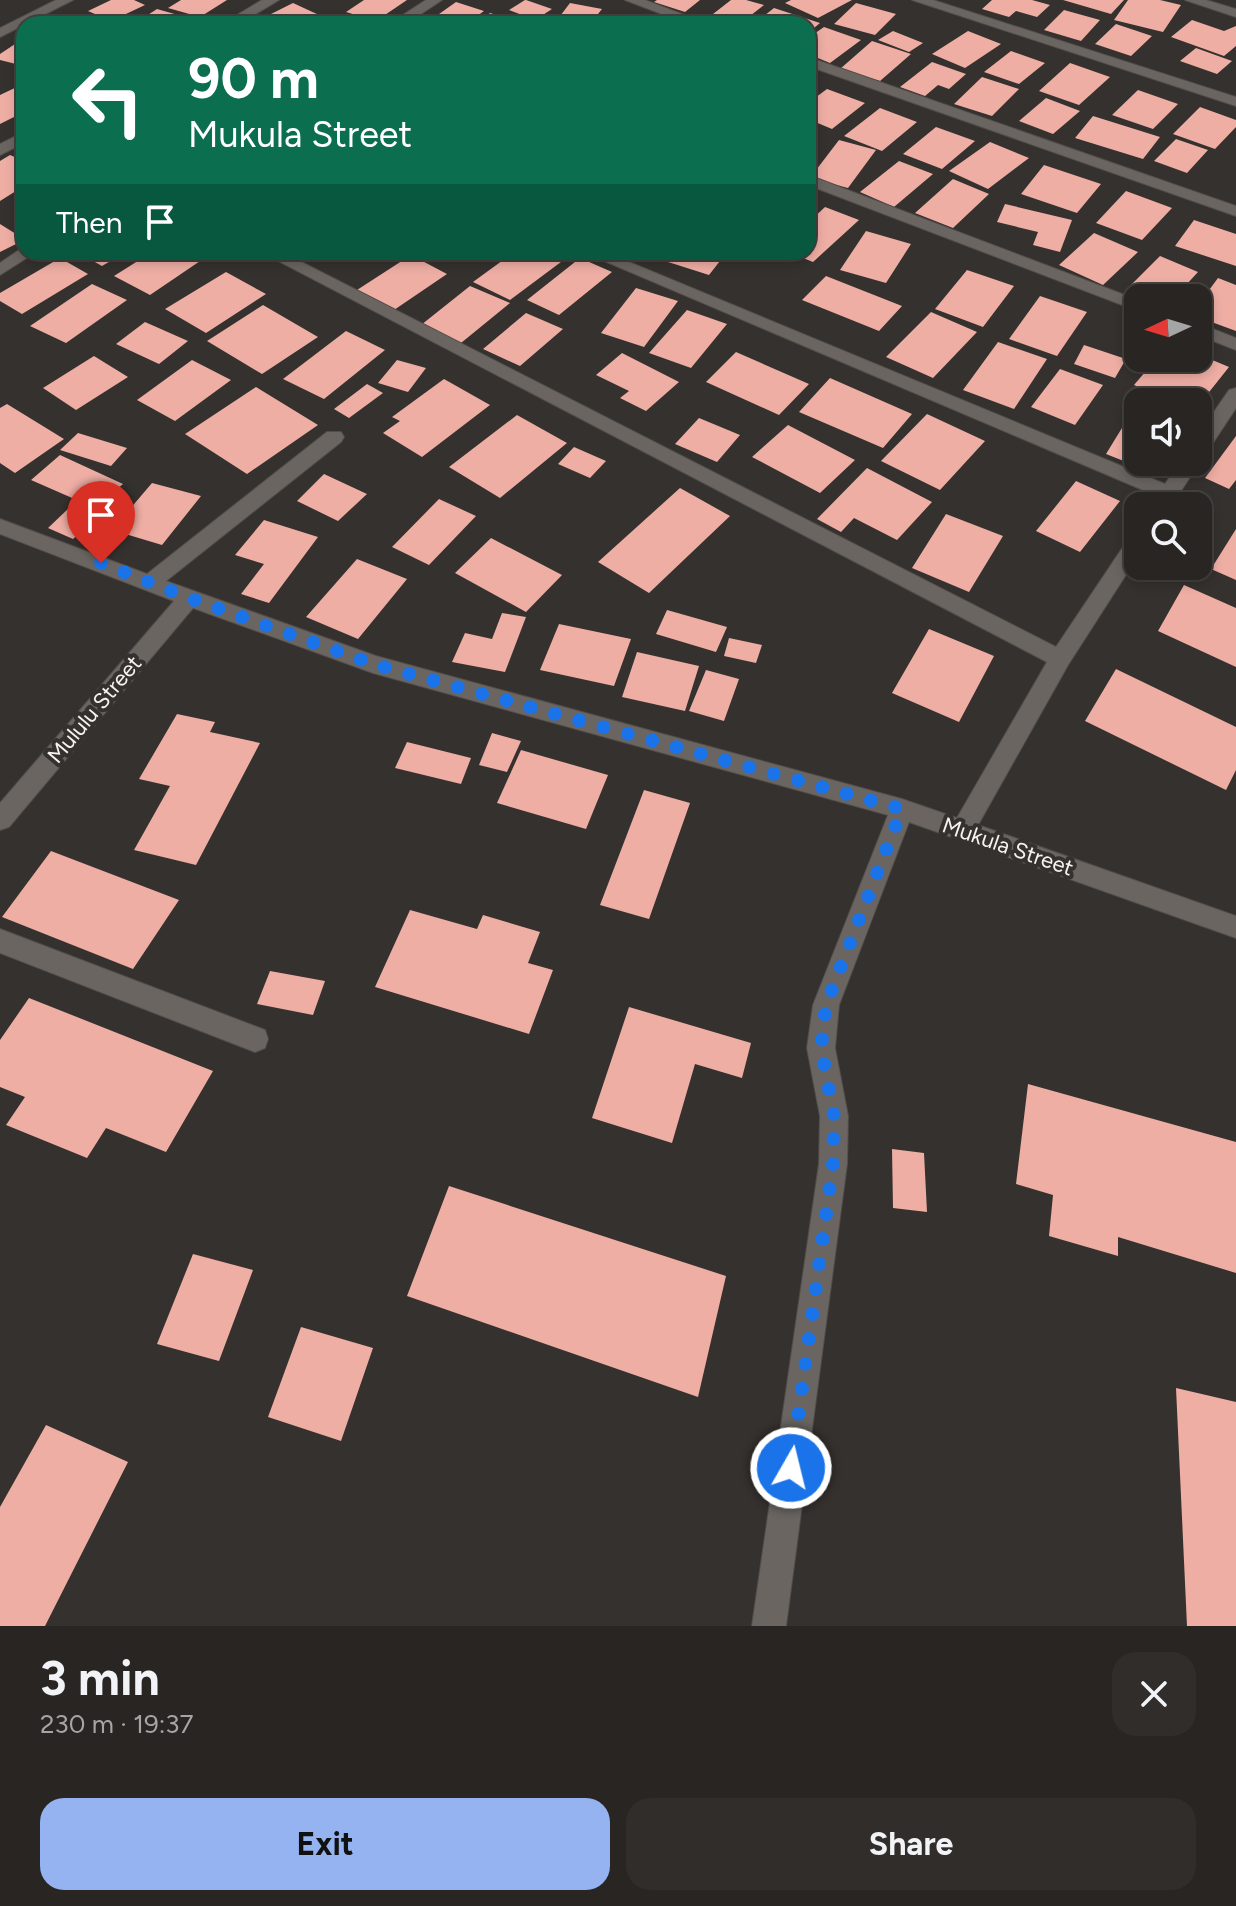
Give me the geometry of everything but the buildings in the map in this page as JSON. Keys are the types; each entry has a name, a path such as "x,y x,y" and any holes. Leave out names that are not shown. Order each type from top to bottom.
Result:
{"street":[{"path":"34,16 66,0"},
{"path":"243,16 272,0"},
{"path":"410,16 435,0"},
{"path":"632,0 678,16"},
{"path":"919,0 1236,102"},
{"path":"1192,0 1236,13"},
{"path":"816,64 1236,211"},
{"path":"816,183 1124,301"},
{"path":"285,260 1060,659"},
{"path":"610,260 1146,492"},
{"path":"1212,335 1236,344"},
{"path":"1212,434 1230,414 1236,394"},
{"path":"151,582 334,437"},
{"name":"Mukula Street","path":"0,526 373,664 902,809 1236,927"},
{"path":"963,830 1060,659 1124,561"},
{"name":"Mululu Street","path":"0,820 189,598"},
{"path":"769,1626 833,1164 834,1116 821,1048 826,1005 902,809"},
{"path":"0,941 255,1039"}],"route":[{"path":"101,563 373,664 902,809 826,1005 821,1048 834,1116 833,1164 791,1468"}]}
